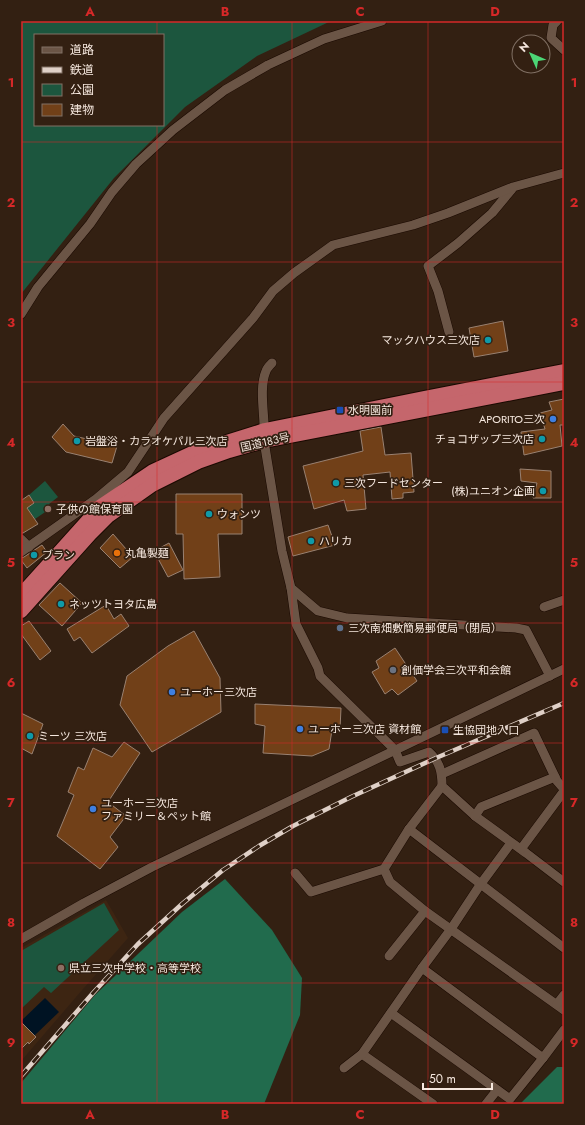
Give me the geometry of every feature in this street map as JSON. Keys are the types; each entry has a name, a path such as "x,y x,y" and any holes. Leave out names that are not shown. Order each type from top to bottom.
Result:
{"highway":[{"name":"国道183号","path":"21,595 102,507 152,485 198,462 265,436 424,398 564,371"},
{"name":"国道183号","path":"265,436 564,383"},
{"name":"国道183号","path":"21,611 102,507"}],"street":[{"path":"21,314 38,287 90,224 112,192 136,164 173,130 225,90 268,65 324,39 382,21"},
{"path":"557,21 553,25 552,38 564,50"},
{"path":"21,539 25,549 102,507 128,472 164,418 253,318 273,292 294,273 333,245 413,225 448,213 513,187 564,173"},
{"path":"449,332 438,291 428,266 492,214 513,187"},
{"path":"272,363 266,369 263,384 265,436 282,551 291,588 296,624 318,668 320,676 395,750 400,762 430,752 436,758 442,774 442,786 409,829 384,870 311,892 295,873"},
{"path":"291,588 318,611 347,618 516,628 526,630 550,676"},
{"path":"544,607 564,602"},
{"path":"21,939 84,903 152,867 564,669"},
{"path":"442,774 534,733 555,777 564,790 520,849"},
{"path":"475,816 481,807 555,777"},
{"path":"442,786 475,816 562,878"},
{"path":"409,829 564,948"},
{"path":"344,1068 362,1054 451,929 480,884 511,843"},
{"path":"384,870 390,882 425,910 560,1007 564,995"},
{"path":"389,956 425,910"},
{"path":"422,968 543,1058"},
{"path":"391,1013 510,1099 564,1030"},
{"path":"362,1054 433,1104"},
{"path":"486,1104 497,1090"}],"shaded area":[{"name":"県立三次中学校・高等学校","path":"106,900 128,938 21,1061 21,948"}],"green space":[{"path":"21,21 331,21 257,56 185,107 114,178 21,294"},
{"path":"45,481 58,497 49,504 51,508 35,519 27,508 34,503 29,495"},
{"path":"225,879 272,930 302,978 300,1015 264,1104 21,1104 21,1083 95,995 182,912"},
{"path":"104,903 119,930 51,993 44,987 21,1009 21,951"},
{"path":"557,1067 564,1067 564,1104 520,1104"}],"water":[{"path":"45,998 59,1012 34,1036 21,1021"}],"building":[{"name":"マックハウス三次店","path":"503,321 508,351 474,357 469,328"},
{"name":"チョコザップ三次店","path":"564,399 564,425 560,425 562,446 524,455 521,432 545,429 540,413 552,410 549,402"},
{"name":"岩盤浴・カラオケパル三次店","path":"63,424 74,436 117,446 112,463 66,452 52,437"},
{"path":"381,427 385,455 411,453 414,492 403,493 403,498 392,499 390,472 363,475 366,509 347,511 344,500 314,509 303,466 363,451 360,431"},
{"name":"(株)ユニオン企画","path":"520,469 551,471 551,498 533,498 537,483 521,481"},
{"name":"ウォンツ","path":"176,494 242,494 242,534 218,534 220,577 184,579 183,534 176,534"},
{"path":"29,495 34,503 27,508 38,524 21,533 21,498 22,500"},
{"name":"ハリカ","path":"328,525 335,545 293,556 288,537"},
{"name":"丸亀製麺","path":"113,534 133,557 120,568 100,548"},
{"path":"169,543 183,570 168,577 154,551"},
{"name":"ブラン","path":"42,545 47,552 27,568 21,558"},
{"name":"ネッツトヨタ広島","path":"60,583 82,603 62,626 39,605"},
{"path":"106,605 114,619 121,614 129,626 92,653 80,637 74,641 67,629"},
{"path":"29,621 51,651 40,660 21,634 21,626"},
{"name":"ユーホー三次店","path":"194,631 220,678 221,712 152,752 120,705 127,676 168,646"},
{"name":"創価学会三次平和会館","path":"395,648 417,681 398,695 392,689 385,694 372,672 379,668 376,661"},
{"name":"ユーホー三次店 資材館","path":"255,704 341,708 340,729 332,730 329,749 312,756 263,753 265,726 255,724"},
{"name":"ミーツ 三次店","path":"21,713 43,724 32,754 21,748"},
{"name":"ユーホー三次店 ファミリー＆ペット館","path":"124,742 140,753 108,802 126,816 110,837 118,847 100,869 57,836 74,795 68,792 78,767 84,770 93,748 112,757"},
{"path":"21,1022 36,1037 21,1049"}],"railway":[{"path":"21,1076 138,944 182,904 223,870 293,826 351,797 436,758 564,703"}],"place":[{"name":"マックハウス三次店","path":"488,340"},
{"name":"水明園前","path":"340,410"},
{"name":"APORITO三次","path":"553,419"},
{"name":"チョコザップ三次店","path":"542,439"},
{"name":"岩盤浴・カラオケパル三次店","path":"77,441"},
{"name":"三次フードセンター","path":"336,483"},
{"name":"(株)ユニオン企画","path":"543,491"},
{"name":"子供の館保育園","path":"48,509"},
{"name":"ウォンツ","path":"209,514"},
{"name":"ハリカ","path":"311,541"},
{"name":"丸亀製麺","path":"117,553"},
{"name":"ブラン","path":"34,555"},
{"name":"ネッツトヨタ広島","path":"61,604"},
{"name":"三次南畑敷簡易郵便局（閉局）","path":"340,628"},
{"name":"創価学会三次平和会館","path":"393,670"},
{"name":"ユーホー三次店","path":"172,692"},
{"name":"ユーホー三次店 資材館","path":"300,729"},
{"name":"生協団地入口","path":"445,730"},
{"name":"ミーツ 三次店","path":"30,736"},
{"name":"ユーホー三次店 ファミリー＆ペット館","path":"93,809"},
{"name":"県立三次中学校・高等学校","path":"61,968"}]}
